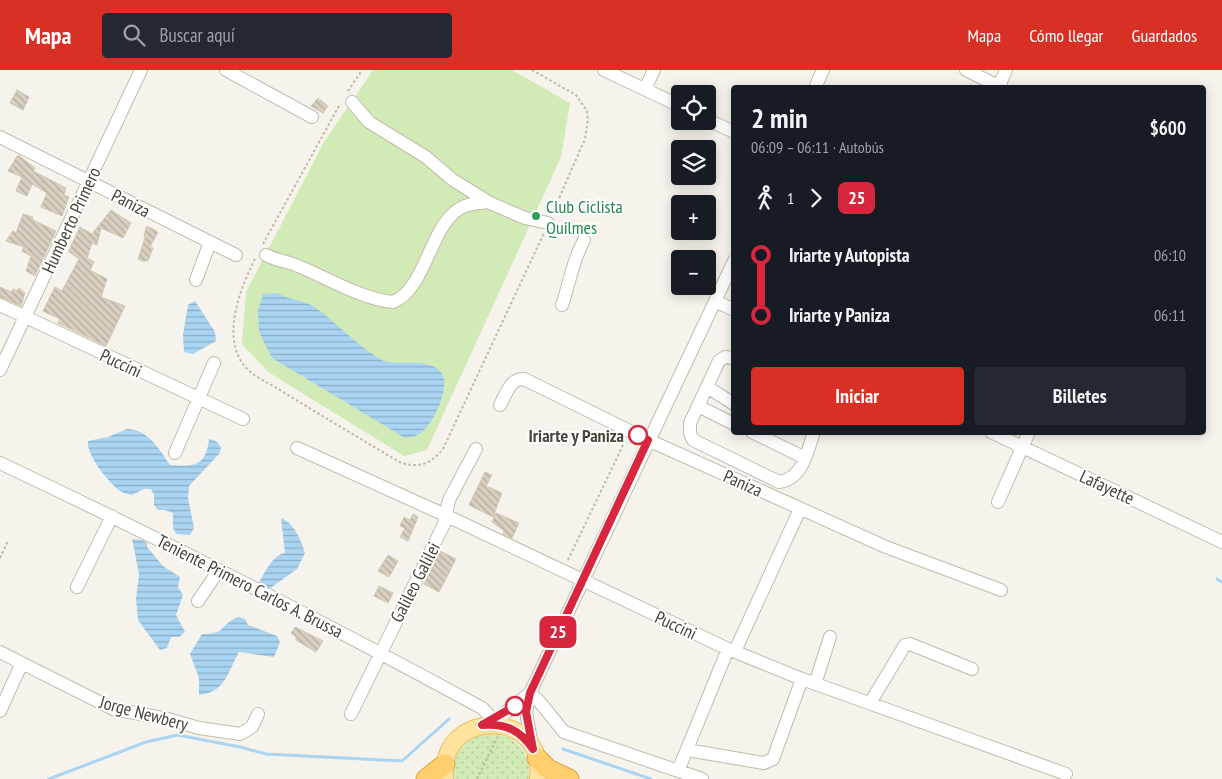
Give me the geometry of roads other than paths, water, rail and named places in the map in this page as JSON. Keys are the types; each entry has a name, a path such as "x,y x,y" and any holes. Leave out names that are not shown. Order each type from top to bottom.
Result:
{"highway":[{"path":"535,753 548,769 569,779"},
{"path":"426,779 445,771"}],"main road":[{"path":"445,771 449,750 458,739 469,730 488,722 511,729 526,739 535,753 538,779"}],"street":[{"name":"Humberto Primero","path":"0,370 141,70"},
{"path":"226,70 312,117"},
{"path":"604,70 671,102"},
{"path":"644,90 654,70"},
{"path":"816,85 823,70"},
{"path":"966,70 996,85"},
{"path":"1001,85 1006,70"},
{"path":"347,98 369,122 426,157 453,180 488,202 525,218 548,223"},
{"path":"716,124 731,131"},
{"name":"Paniza","path":"0,137 236,255"},
{"path":"260,255 277,261 295,264 358,292 393,302 407,294 451,215 465,206 488,202"},
{"path":"562,305 574,259 584,240"},
{"path":"196,280 210,242"},
{"path":"535,753 526,712 530,693 582,579 731,267"},
{"path":"715,301 731,309"},
{"name":"Puccini","path":"0,305 243,419"},
{"path":"731,358 725,357 719,361 698,406 690,424 690,433 693,440 779,482 787,481 796,475 805,458 813,435"},
{"path":"175,453 200,400 214,363"},
{"name":"Paniza","path":"500,405 512,384 520,379 524,379 648,440 800,509 886,547 1001,590"},
{"path":"707,387 731,402"},
{"path":"698,406 731,422"},
{"path":"758,435 805,458"},
{"name":"Lafayette","path":"997,435 1222,542"},
{"path":"998,502 1029,435"},
{"name":"Puccini","path":"297,448 445,515 731,650 815,684 1066,774"},
{"name":"Galileo Galilei","path":"351,714 444,524 449,500 476,449"},
{"name":"Teniente Primero Carlos A. Brussa","path":"0,463 112,516 380,652 482,708 488,722"},
{"path":"678,771 731,650 800,509"},
{"path":"77,587 112,516"},
{"path":"198,601 219,570"},
{"path":"815,684 830,637"},
{"path":"870,703 905,645 910,644 972,669"},
{"name":"Jorge Newbery","path":"0,652 106,706 168,719 199,728 240,734 252,727 258,714"},
{"path":"0,711 22,663"},
{"path":"687,750 764,763 773,759 802,679"},
{"path":"488,722 515,706 530,693"},
{"path":"530,693 564,732 702,779"}],"water":[{"path":"277,293 316,308 365,349 382,360 394,363 427,364 440,371 443,377 443,394 435,414 424,430 416,436 405,438 272,358 259,332 258,310 263,294"},
{"path":"195,301 215,332 216,341 193,354 184,352 183,335 188,305"},
{"path":"127,429 141,433 153,441 170,465 186,466 198,463 205,455 209,439 215,441 220,446 220,453 189,486 188,498 194,528 190,535 176,534 173,528 173,513 158,510 154,505 154,495 151,489 144,489 132,495 121,492 110,482 94,461 88,447 88,441 108,437"},
{"path":"281,518 286,520 293,528 305,553 297,569 269,589 258,584 276,557 285,553"},
{"path":"132,539 143,540 147,543 147,547 163,566 180,577 178,587 183,595 176,615 185,632 179,637 171,637 167,648 160,650 138,620 136,599 139,574"},
{"path":"238,617 245,619 248,625 277,636 280,642 274,657 239,652 220,686 208,693 199,695 199,678 190,654 202,634 219,631"}],"waterway":[{"path":"1217,579 1222,582"},
{"path":"49,779 146,742 178,735 266,754 402,761 449,719"},
{"path":"563,749 651,779"}],"place":[{"name":"Club Ciclista Quilmes","path":"536,216"},
{"name":"Iriarte y Paniza","path":"638,435"}]}
